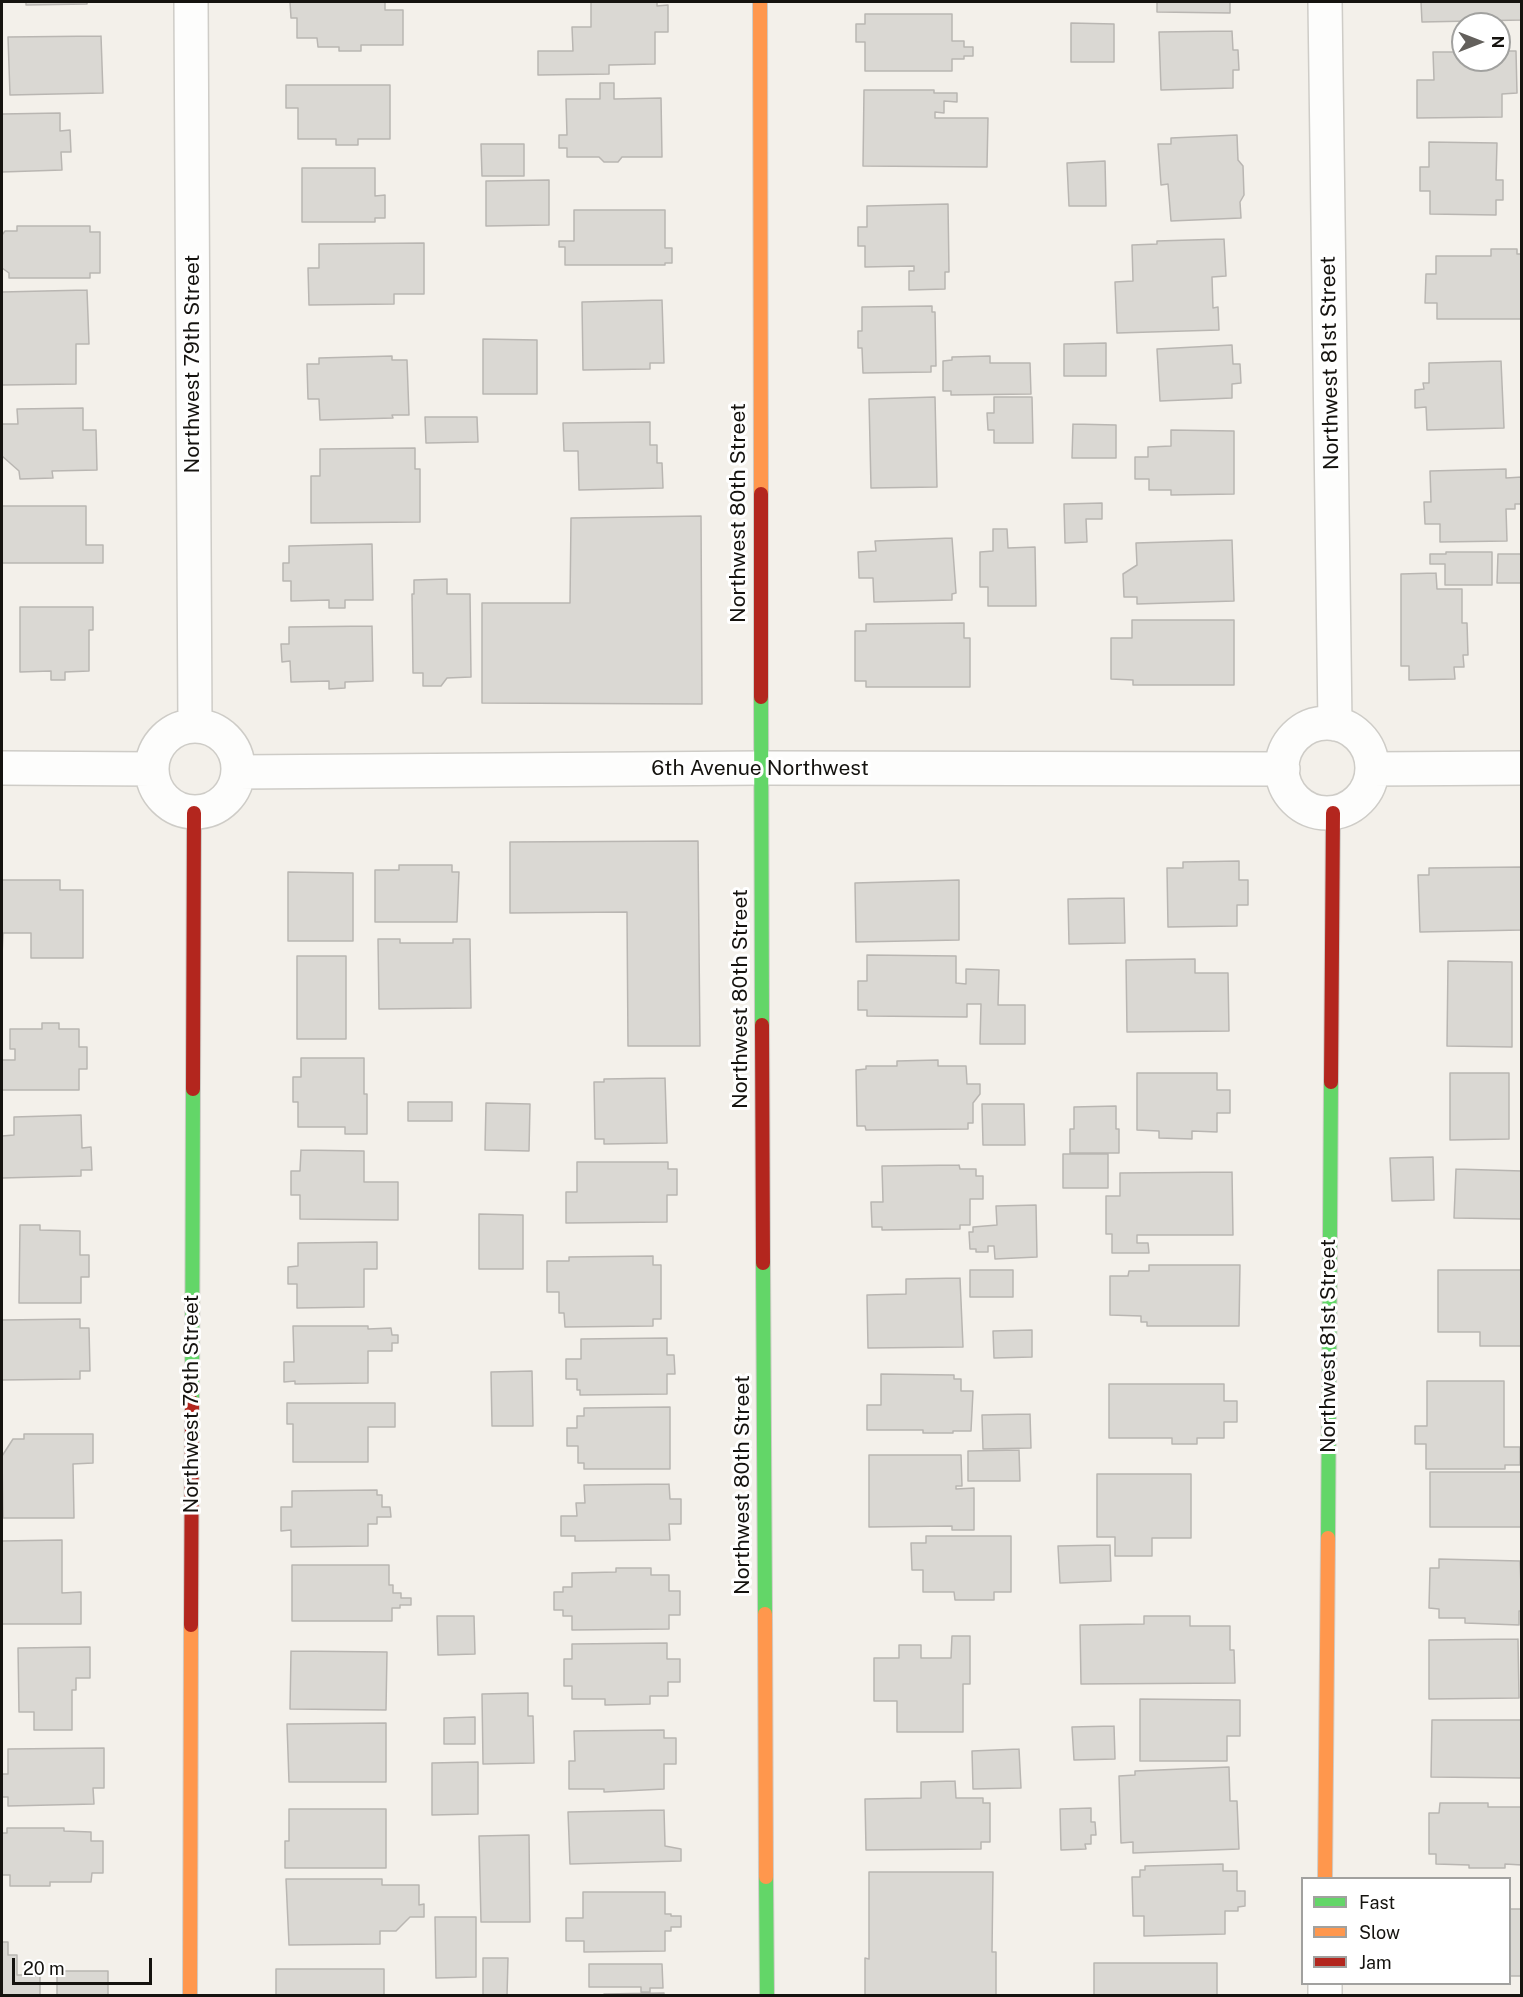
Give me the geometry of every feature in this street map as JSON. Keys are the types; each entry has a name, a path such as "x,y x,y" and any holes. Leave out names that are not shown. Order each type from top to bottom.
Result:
{"street":[{"name":"Northwest 79th Street","path":"191,2 195,726"},
{"name":"Northwest 80th Street","path":"760,2 767,1995"},
{"name":"Northwest 81st Street","path":"1325,2 1335,724"},
{"path":"1321,723 1335,724 1348,728 1363,741 1369,750 1371,781 1363,796 1353,806 1323,814 1308,810 1295,801 1286,789 1282,761 1287,747 1307,727 1321,723"},
{"path":"187,726 195,726 215,730 226,738 235,750 239,765 238,780 232,793 222,804 208,811 194,813 179,810 166,802 157,791 152,769 156,751 163,739 174,731 187,726"},
{"path":"2,768 152,769"},
{"name":"6th Avenue Northwest","path":"238,772 761,768 1282,769"},
{"path":"1372,769 1521,768"},
{"name":"Northwest 79th Street","path":"190,1995 194,813"},
{"name":"Northwest 81st Street","path":"1325,1877 1333,813"}],"building":[{"path":"26,2 87,2 87,4 26,5"},
{"path":"290,2 385,2 385,10 403,10 403,45 361,45 361,51 339,51 339,47 318,47 317,38 297,38 297,18 291,18"},
{"path":"591,2 657,2 657,6 668,5 668,32 655,32 655,64 609,65 609,74 538,75 538,51 573,51 572,27 591,27"},
{"path":"1157,2 1230,2 1230,13 1157,12"},
{"path":"1421,2 1522,2 1522,20 1511,20 1511,12 1451,12 1451,21 1422,22"},
{"path":"865,14 952,14 952,41 964,41 964,47 973,47 973,56 952,59 952,71 865,71 865,42 856,42 856,24 865,24"},
{"path":"1071,23 1114,24 1114,62 1071,62"},
{"path":"1232,31 1233,50 1238,50 1239,70 1233,70 1233,88 1161,90 1159,32"},
{"path":"101,36 103,93 10,95 8,37"},
{"path":"1511,51 1516,51 1517,93 1502,94 1502,117 1417,118 1417,80 1434,80 1433,52 1451,52 1451,72 1511,72"},
{"path":"600,83 614,83 614,99 661,98 662,157 622,157 618,162 604,162 599,157 567,157 567,148 559,148 559,135 567,135 566,99 600,99"},
{"path":"286,85 390,85 390,139 358,139 358,145 336,145 336,139 298,139 298,108 286,108"},
{"path":"864,90 934,90 934,93 957,93 957,102 944,101 944,113 935,112 935,118 988,118 987,167 863,166"},
{"path":"60,113 60,131 70,130 71,152 61,152 62,170 2,172 2,114"},
{"path":"1237,135 1238,160 1243,166 1244,195 1240,202 1241,218 1171,221 1168,184 1161,185 1158,144 1171,144 1171,138"},
{"path":"1429,142 1497,143 1496,180 1503,180 1503,200 1496,200 1496,215 1430,214 1430,191 1420,191 1420,167 1429,167"},
{"path":"481,144 524,144 524,176 482,176"},
{"path":"1105,161 1106,206 1069,206 1067,163"},
{"path":"302,168 375,168 375,196 385,195 385,218 375,218 375,222 302,222"},
{"path":"549,180 549,225 486,226 486,181"},
{"path":"948,204 949,272 945,272 945,289 909,290 909,271 914,271 914,266 865,267 865,246 858,246 858,227 867,227 867,206"},
{"path":"574,210 665,210 665,248 672,248 672,263 665,263 665,265 565,265 565,247 559,247 559,241 574,241"},
{"path":"17,226 90,226 90,232 100,232 100,273 90,273 90,278 9,278 9,273 2,268 2,235 5,231 17,231"},
{"path":"1224,239 1226,276 1212,277 1213,308 1218,307 1219,330 1117,333 1115,282 1133,281 1132,245 1157,244 1157,241"},
{"path":"424,243 424,294 394,294 394,304 309,305 308,268 319,268 319,244"},
{"path":"1491,249 1517,249 1517,254 1522,254 1522,319 1437,319 1437,303 1425,303 1426,274 1436,274 1436,256 1491,256"},
{"path":"87,290 89,344 76,344 76,384 2,385 2,292"},
{"path":"662,300 664,363 650,363 650,369 583,370 582,302"},
{"path":"932,306 932,312 935,312 936,366 931,366 931,372 863,373 862,348 858,348 858,331 862,331 862,307"},
{"path":"483,339 537,340 537,394 483,394"},
{"path":"1106,343 1106,376 1064,376 1064,344"},
{"path":"1232,345 1233,364 1240,364 1241,383 1232,384 1232,398 1160,401 1157,349"},
{"path":"392,356 392,360 407,360 409,415 392,415 393,418 320,420 319,399 308,399 307,364 319,364 319,358"},
{"path":"990,356 990,363 1030,363 1031,394 951,395 951,391 943,391 943,361 952,360 952,357"},
{"path":"1501,361 1504,428 1427,430 1426,407 1415,408 1415,390 1424,389 1423,383 1429,383 1429,363"},
{"path":"935,397 937,487 871,488 869,399"},
{"path":"994,397 1032,397 1033,443 994,443 994,430 988,430 987,413 994,413"},
{"path":"83,408 83,430 96,430 97,470 52,471 53,478 20,479 19,471 2,456 2,424 18,424 17,409"},
{"path":"425,417 477,417 478,442 426,443"},
{"path":"650,422 650,445 657,445 657,463 662,463 663,488 579,490 578,451 564,451 563,423"},
{"path":"1073,424 1116,425 1116,458 1072,458"},
{"path":"1171,430 1234,431 1234,494 1171,495 1171,490 1149,490 1149,479 1135,479 1135,457 1148,457 1148,447 1171,446"},
{"path":"415,448 415,469 420,469 420,522 311,523 311,476 320,476 320,449"},
{"path":"1506,469 1506,478 1522,477 1522,504 1515,504 1515,509 1506,509 1507,541 1440,542 1440,524 1425,524 1424,502 1431,502 1430,471"},
{"path":"1102,503 1102,519 1086,519 1087,542 1065,543 1064,504"},
{"path":"2,506 86,506 86,545 103,545 103,563 2,563"},
{"path":"701,516 702,704 482,703 482,603 570,603 571,518"},
{"path":"993,529 1007,529 1008,548 1035,547 1036,606 988,606 988,587 980,587 980,552 993,551"},
{"path":"952,538 956,593 952,594 952,600 874,602 873,578 859,578 858,552 876,551 875,541"},
{"path":"1232,540 1234,601 1137,604 1137,597 1124,597 1123,574 1137,565 1136,543"},
{"path":"372,544 373,600 345,600 345,608 329,608 329,600 291,601 291,581 283,581 283,563 289,563 289,546"},
{"path":"1446,552 1492,552 1492,585 1445,585 1445,564 1430,564 1430,554 1446,554"},
{"path":"1498,554 1522,554 1522,583 1497,583"},
{"path":"1436,573 1437,589 1462,589 1462,623 1467,623 1468,655 1463,655 1464,667 1454,667 1455,679 1409,680 1409,666 1401,666 1401,574"},
{"path":"447,579 447,594 470,594 471,677 447,678 441,686 423,686 423,673 413,673 412,594 414,594 414,580"},
{"path":"20,607 93,607 93,630 89,630 89,671 65,672 65,680 51,680 51,671 20,672"},
{"path":"1132,620 1234,620 1234,685 1133,685 1133,680 1111,679 1111,638 1132,638"},
{"path":"964,623 964,638 970,638 970,687 866,687 866,681 855,681 855,631 866,631 866,624"},
{"path":"372,626 373,681 345,682 345,688 329,689 329,681 291,682 290,661 282,662 281,644 289,644 289,627"},
{"path":"698,841 700,1046 628,1046 627,912 510,913 510,842"},
{"path":"1239,861 1239,880 1248,880 1248,905 1237,905 1237,926 1168,927 1167,868 1183,868 1183,862"},
{"path":"399,865 452,865 452,872 459,872 457,922 375,922 375,870 399,870"},
{"path":"1522,867 1522,930 1420,932 1418,875 1429,875 1429,868"},
{"path":"288,872 353,873 353,941 288,941"},
{"path":"2,880 60,880 60,890 83,890 83,958 31,958 31,933 3,933 2,957"},
{"path":"959,880 959,940 856,942 855,883"},
{"path":"1124,898 1125,943 1069,944 1068,899"},
{"path":"378,939 400,939 400,943 453,943 453,939 470,939 471,1008 379,1009"},
{"path":"867,955 956,956 956,983 966,984 966,969 999,970 998,1005 1025,1005 1025,1044 980,1044 981,1004 967,1004 967,1017 867,1016 867,1010 858,1010 858,981 867,981"},
{"path":"297,956 346,956 346,1039 297,1039"},
{"path":"1195,959 1195,973 1228,973 1229,1031 1127,1032 1126,960"},
{"path":"1448,961 1512,962 1512,1047 1447,1046"},
{"path":"42,1023 59,1023 59,1029 79,1029 79,1047 87,1047 87,1069 79,1069 79,1090 2,1090 2,1060 15,1060 15,1049 10,1049 10,1029 42,1029"},
{"path":"301,1058 364,1058 367,1134 345,1134 345,1127 298,1127 298,1102 293,1102 293,1077 301,1077"},
{"path":"938,1060 938,1066 966,1066 967,1084 980,1084 980,1094 973,1103 973,1123 968,1123 968,1129 866,1130 865,1126 857,1126 856,1070 866,1069 866,1066 897,1066 897,1061"},
{"path":"1137,1073 1217,1073 1217,1090 1230,1090 1230,1113 1217,1113 1217,1132 1192,1131 1192,1139 1159,1138 1159,1131 1137,1130"},
{"path":"1450,1073 1509,1073 1509,1139 1450,1140"},
{"path":"665,1078 667,1143 604,1144 604,1139 595,1139 594,1082 604,1082 604,1079"},
{"path":"408,1102 452,1102 452,1121 408,1121"},
{"path":"486,1103 530,1104 529,1151 485,1150"},
{"path":"982,1104 1024,1104 1025,1145 983,1145"},
{"path":"1116,1106 1119,1153 1070,1153 1070,1129 1074,1129 1074,1107"},
{"path":"81,1115 82,1148 91,1147 92,1170 81,1170 81,1176 2,1178 2,1136 14,1135 14,1117"},
{"path":"301,1150 364,1151 364,1182 398,1182 398,1220 300,1219 300,1195 291,1195 291,1171 300,1171"},
{"path":"1063,1154 1108,1154 1108,1188 1063,1188"},
{"path":"1433,1157 1434,1200 1392,1201 1390,1158"},
{"path":"577,1162 668,1162 668,1169 677,1169 677,1195 667,1195 667,1222 566,1223 566,1192 577,1192"},
{"path":"959,1165 960,1169 976,1169 976,1176 983,1176 983,1199 970,1199 970,1225 960,1225 960,1229 882,1230 882,1227 872,1227 871,1202 883,1202 882,1166"},
{"path":"1456,1169 1522,1171 1522,1219 1454,1218"},
{"path":"1232,1172 1233,1235 1137,1235 1137,1243 1148,1243 1149,1253 1112,1253 1112,1234 1106,1234 1106,1196 1120,1196 1120,1173"},
{"path":"1036,1205 1037,1257 995,1259 994,1246 988,1246 988,1252 976,1252 976,1249 970,1249 969,1232 973,1232 973,1227 997,1225 996,1206"},
{"path":"479,1214 523,1215 523,1269 479,1269"},
{"path":"20,1225 40,1225 40,1230 80,1231 80,1255 89,1255 89,1277 81,1277 81,1303 19,1303"},
{"path":"377,1242 377,1269 364,1269 364,1307 297,1308 297,1284 288,1284 288,1267 298,1266 298,1243"},
{"path":"653,1256 653,1265 661,1265 661,1319 653,1319 653,1326 565,1327 564,1313 559,1313 559,1292 547,1292 547,1261 569,1261 569,1257"},
{"path":"1149,1265 1240,1265 1239,1326 1147,1326 1147,1322 1141,1322 1141,1316 1110,1315 1110,1276 1128,1276 1129,1271 1149,1271"},
{"path":"970,1270 1013,1270 1013,1297 970,1297"},
{"path":"1438,1270 1522,1270 1522,1346 1480,1346 1480,1332 1438,1332"},
{"path":"960,1278 963,1347 868,1348 867,1295 906,1294 906,1279"},
{"path":"80,1319 80,1328 89,1328 90,1371 80,1371 80,1379 2,1380 2,1320"},
{"path":"293,1326 391,1328 392,1335 398,1335 398,1343 392,1343 392,1351 368,1351 368,1383 295,1384 295,1381 284,1382 284,1362 294,1362"},
{"path":"1032,1330 1032,1357 994,1358 993,1331"},
{"path":"667,1338 667,1355 674,1355 675,1374 667,1374 667,1394 580,1395 580,1390 577,1390 577,1379 566,1379 566,1359 581,1359 581,1339"},
{"path":"532,1371 533,1426 492,1426 491,1372"},
{"path":"881,1374 954,1375 954,1379 961,1379 961,1391 973,1391 971,1431 923,1433 923,1430 867,1430 867,1405 881,1405"},
{"path":"1427,1381 1504,1381 1504,1447 1520,1447 1520,1465 1505,1465 1505,1469 1426,1469 1426,1444 1415,1444 1415,1426 1427,1426"},
{"path":"1109,1384 1224,1384 1224,1401 1237,1401 1237,1422 1224,1422 1224,1438 1197,1438 1197,1444 1172,1444 1172,1438 1109,1438"},
{"path":"287,1403 395,1403 395,1427 368,1427 368,1462 293,1462 293,1424 287,1424"},
{"path":"670,1407 670,1469 584,1469 584,1463 578,1463 578,1446 567,1446 567,1428 577,1428 577,1416 584,1416 584,1408"},
{"path":"1030,1414 1031,1448 983,1449 982,1415"},
{"path":"24,1434 93,1434 93,1463 73,1464 74,1518 3,1518 2,1456 13,1439 24,1439"},
{"path":"1019,1450 1020,1481 968,1481 968,1451"},
{"path":"869,1455 961,1455 962,1486 956,1486 956,1489 974,1488 974,1530 952,1530 952,1526 869,1527"},
{"path":"1430,1472 1521,1472 1521,1527 1430,1527"},
{"path":"1097,1474 1191,1474 1191,1538 1152,1538 1152,1556 1115,1556 1115,1537 1097,1537"},
{"path":"669,1484 670,1499 681,1499 681,1524 669,1524 670,1540 575,1541 575,1536 561,1536 561,1516 577,1516 576,1503 585,1503 584,1485"},
{"path":"377,1490 377,1495 382,1495 382,1507 390,1507 391,1517 377,1517 377,1524 368,1524 368,1546 291,1547 291,1530 281,1531 281,1507 292,1507 292,1491"},
{"path":"926,1536 1011,1536 1011,1592 994,1592 994,1600 955,1600 954,1592 923,1592 923,1570 912,1570 911,1543 926,1543"},
{"path":"62,1540 62,1593 81,1592 81,1624 2,1624 2,1541"},
{"path":"1110,1545 1111,1581 1060,1583 1058,1546"},
{"path":"1439,1559 1520,1561 1522,1611 1519,1611 1519,1625 1465,1623 1465,1618 1439,1618 1439,1609 1429,1608 1430,1568 1439,1568"},
{"path":"292,1565 389,1565 389,1585 393,1585 393,1593 401,1593 401,1598 411,1598 411,1605 392,1608 392,1621 292,1621"},
{"path":"616,1568 651,1568 651,1575 669,1575 669,1591 680,1591 680,1615 669,1615 669,1629 572,1630 572,1616 563,1616 563,1610 554,1610 554,1592 563,1592 563,1587 572,1587 572,1573 616,1572"},
{"path":"437,1616 474,1616 475,1654 438,1655"},
{"path":"1144,1616 1190,1616 1190,1626 1230,1626 1230,1650 1234,1650 1235,1683 1081,1684 1080,1625 1144,1624"},
{"path":"952,1636 970,1636 970,1684 963,1684 963,1732 897,1732 897,1701 874,1701 874,1658 899,1658 899,1645 921,1645 921,1658 951,1658"},
{"path":"1518,1639 1519,1698 1429,1699 1429,1640"},
{"path":"667,1643 667,1659 680,1659 680,1682 668,1682 668,1696 650,1696 650,1704 605,1705 605,1699 572,1699 572,1686 564,1686 564,1659 572,1659 572,1644"},
{"path":"90,1647 90,1678 76,1678 76,1690 72,1690 72,1730 34,1730 34,1712 19,1712 18,1648"},
{"path":"291,1651 387,1652 386,1710 290,1709"},
{"path":"528,1693 528,1716 533,1716 534,1763 483,1764 482,1694"},
{"path":"1140,1699 1240,1700 1240,1736 1227,1736 1227,1761 1140,1761"},
{"path":"475,1717 475,1744 444,1744 444,1718"},
{"path":"1432,1720 1522,1720 1522,1778 1431,1777"},
{"path":"386,1723 386,1782 289,1782 287,1724"},
{"path":"1114,1726 1115,1759 1074,1760 1072,1727"},
{"path":"664,1730 664,1738 676,1738 676,1764 664,1764 664,1789 604,1792 604,1789 569,1789 569,1761 575,1761 574,1731"},
{"path":"104,1748 104,1788 93,1788 94,1804 8,1806 8,1797 2,1797 2,1774 8,1774 8,1749"},
{"path":"1019,1749 1021,1788 973,1789 972,1751"},
{"path":"478,1762 478,1814 432,1815 432,1763"},
{"path":"1229,1767 1230,1801 1237,1801 1239,1849 1133,1853 1133,1842 1121,1843 1119,1776 1135,1775 1135,1771"},
{"path":"955,1781 956,1798 983,1798 983,1803 990,1803 990,1842 981,1842 981,1849 866,1850 865,1799 921,1798 921,1782"},
{"path":"1440,1803 1488,1803 1488,1807 1522,1807 1522,1865 1505,1864 1505,1868 1469,1868 1469,1865 1436,1864 1436,1854 1429,1854 1429,1813 1439,1813"},
{"path":"1091,1808 1091,1822 1095,1822 1096,1835 1091,1835 1091,1844 1085,1844 1086,1849 1061,1850 1060,1809"},
{"path":"289,1809 386,1809 386,1868 285,1868 285,1841 289,1841"},
{"path":"664,1810 665,1846 681,1849 681,1861 570,1864 568,1812"},
{"path":"7,1828 64,1828 64,1831 91,1832 91,1841 103,1841 103,1873 92,1873 91,1882 50,1882 50,1886 10,1886 10,1875 2,1875 2,1833 7,1833"},
{"path":"529,1835 530,1922 481,1922 479,1836"},
{"path":"1223,1864 1223,1871 1237,1871 1237,1891 1245,1891 1245,1906 1238,1907 1238,1911 1225,1911 1225,1934 1144,1936 1144,1916 1133,1916 1132,1877 1140,1877 1140,1870 1145,1870 1145,1866"},
{"path":"869,1872 993,1872 992,1952 996,1952 996,1996 865,1996 865,1958 869,1959"},
{"path":"286,1879 382,1879 382,1885 419,1885 419,1905 424,1904 424,1917 410,1917 396,1931 380,1931 380,1944 289,1945"},
{"path":"583,1892 665,1892 665,1914 681,1916 681,1927 671,1927 671,1931 665,1931 665,1951 584,1952 584,1941 566,1941 566,1918 583,1918"},
{"path":"1511,1909 1522,1909 1522,1976 1511,1976"},
{"path":"435,1917 476,1917 476,1977 436,1978"},
{"path":"2,1942 8,1942 8,1955 17,1955 17,1975 40,1975 40,1996 2,1996"},
{"path":"483,1958 508,1958 507,1996 483,1996"},
{"path":"1094,1963 1217,1963 1217,1996 1094,1996"},
{"path":"589,1964 662,1964 663,1988 650,1988 650,1992 641,1992 641,1987 589,1987"},
{"path":"276,1969 384,1969 384,1996 276,1996"},
{"path":"57,1971 108,1971 108,1996 57,1996"},
{"path":"664,1993 664,1996 604,1996 604,1994"}],"traffic: fast":[{"path":"761,697 762,1025"},
{"path":"1328,1538 1331,1082"},
{"path":"192,1402 193,1089"},
{"path":"763,1263 765,1614"},
{"path":"766,1877 767,1996"}],"traffic: slow":[{"path":"760,2 761,494"},
{"path":"1325,1877 1328,1538"},
{"path":"765,1614 766,1877"},
{"path":"190,1996 191,1625"}],"traffic: jam":[{"path":"761,494 761,697"},
{"path":"193,1089 194,813"},
{"path":"1331,1082 1333,813"},
{"path":"762,1025 763,1263"},
{"path":"191,1625 192,1402"}]}
